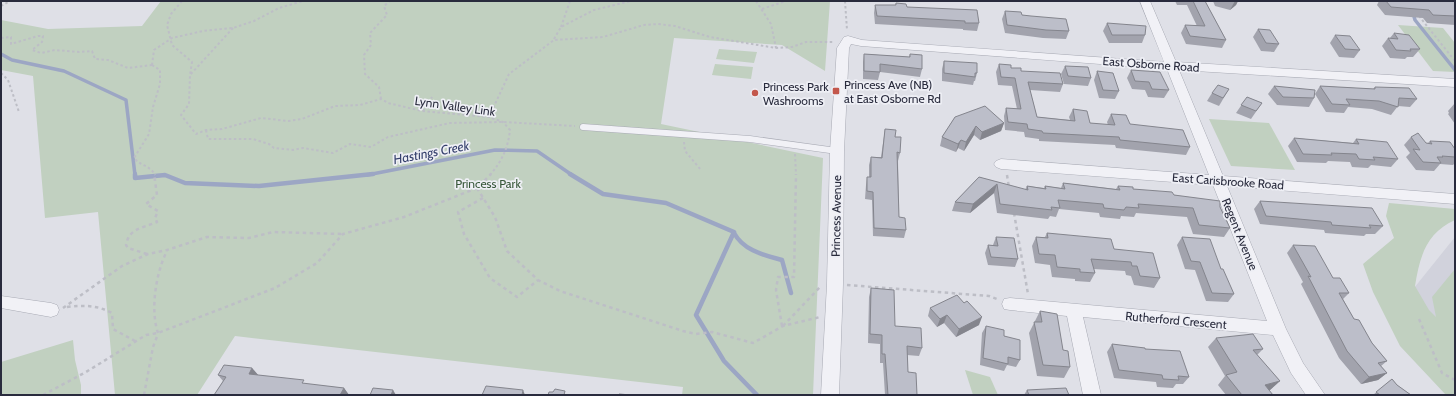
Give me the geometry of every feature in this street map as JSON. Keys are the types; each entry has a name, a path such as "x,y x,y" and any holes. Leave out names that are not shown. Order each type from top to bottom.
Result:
{"street":[{"name":"Regent Avenue","path":"1146,1 1278,329 1297,368 1316,395"},
{"name":"East Osborne Road","path":"847,40 861,44 1455,84"},
{"name":"Princess Avenue","path":"830,395 835,284 837,151 843,48 847,40"},
{"name":"East Carisbrooke Road","path":"1003,164 1455,199"},
{"path":"1,302 58,309"},
{"name":"Rutherford Crescent","path":"1010,304 1278,329"},
{"path":"1074,311 1092,395"}],"lane":[{"path":"584,127 629,132 684,134 776,142 819,150 837,151"}],"path":[{"path":"1,6 10,1"},
{"path":"182,1 172,11 167,22 172,38 172,45 192,62 189,104 181,115 196,134 206,130 222,129 261,118 288,121 302,119 334,106 360,105 381,99 379,86 365,74 364,55 371,45 370,33 387,15 384,6 390,1"},
{"path":"152,65 154,50 172,38 203,31 233,28 254,21 279,8 304,1"},
{"path":"489,117 509,74 554,40 561,27 570,1"},
{"path":"561,27 594,10 631,1"},
{"path":"756,1 771,24 776,48"},
{"path":"762,9 786,1"},
{"path":"554,40 604,36 644,25 658,24 675,26 710,37 776,48 792,47 806,42 847,40 845,1"},
{"path":"1418,16 1455,61"},
{"path":"190,75 233,28"},
{"path":"1,38 11,37 11,44 38,36 43,36 42,42 32,50 41,53 51,50 72,50 81,53 92,51 95,59 108,60 128,68 152,65 160,70 161,79 159,92 154,105 148,137 136,152 134,158 136,162 149,167 155,174 157,195 146,204 158,210 155,218 157,222 150,226 135,230 126,240 126,245 128,248 148,254"},
{"path":"1,73 8,80 19,112"},
{"path":"422,112 432,97"},
{"name":"Lynn Valley Link","path":"58,309 122,266 148,254 167,250 207,237 249,238 273,232 343,234 404,217 477,188 486,180 504,158 510,140 510,130 503,122 489,117 422,112 388,103 381,99"},
{"path":"206,130 208,139 260,140 271,144 274,148 293,150 303,148 333,152 350,144 371,147 388,137 450,123 503,122 584,127"},
{"path":"684,134 685,151 701,170"},
{"path":"782,326 776,290 778,277 794,278 796,185 795,146"},
{"path":"1003,164 1011,196"},
{"path":"477,188 495,217 507,251 538,280 560,291 696,334 712,332 752,343 782,326 822,285 835,284 989,296 1010,304"},
{"path":"483,198 458,212 464,234 490,278 517,297 538,280"},
{"path":"1014,211 1030,305"},
{"path":"43,395 146,335 158,333 275,288 317,263 343,234"},
{"path":"144,395 158,333 153,316 159,272 167,250"},
{"path":"58,309 90,305 102,307 112,313 112,329 123,332 128,338 136,342"},
{"path":"782,326 834,314"},
{"path":"1419,319 1442,373 1455,380"}],"shaded area":[{"path":"1455,237 1455,353 1406,298"}],"green space":[{"name":"Princess Park","path":"161,1 830,1 825,71 782,45 674,38 661,124 823,158 813,395 682,395 683,387 235,336 197,395 115,395 98,212 45,218 33,76 1,70 1,20 48,29 142,26"},
{"path":"1398,25 1443,28 1455,43 1455,72 1433,71"},
{"path":"719,49 757,52 754,63 716,59"},
{"path":"715,64 753,67 751,79 712,75"},
{"path":"1209,119 1269,123 1295,170 1231,166"},
{"path":"1389,203 1455,209 1455,220 1445,225 1437,232 1426,247 1419,265 1415,286 1429,310 1436,317 1432,297 1455,269 1455,395 1446,395 1400,346 1373,292 1363,264 1394,238 1386,216"},
{"path":"73,340 75,360 81,385 81,395 1,395 1,362"},
{"path":"965,370 990,377 998,395 973,395"}],"building":[{"path":"1193,1 1205,1 1226,40 1190,36 1185,25 1205,26"},
{"path":"1386,1 1455,1 1455,16 1433,15 1429,10 1391,7"},
{"path":"896,3 906,4 907,7 977,10 979,23 877,16 875,5 896,5"},
{"path":"1005,11 1021,12 1022,15 1066,19 1069,31 1046,30 1007,25"},
{"path":"1107,23 1146,26 1145,35 1112,35"},
{"path":"1258,29 1270,30 1279,44 1266,43"},
{"path":"1394,33 1409,35 1420,49 1410,49 1411,51 1396,50 1388,38 1398,39"},
{"path":"1335,35 1350,36 1360,50 1345,49"},
{"path":"864,54 910,57 910,54 922,55 922,69 880,64 880,72 864,71"},
{"path":"944,61 977,63 977,73 975,73 975,77 944,73"},
{"path":"999,64 1011,65 1011,68 1021,68 1021,71 1060,73 1063,84 1028,82 1037,117 1075,121 1073,109 1087,111 1090,123 1115,125 1111,114 1126,115 1130,124 1183,130 1190,147 1120,140 1119,137 1043,133 1042,131 1028,129 1027,124 1008,122 1006,108 1021,109 1015,78 1001,77"},
{"path":"1065,66 1088,67 1091,78 1068,76"},
{"path":"1131,70 1160,72 1169,90 1152,89 1149,82 1135,81"},
{"path":"1097,71 1113,73 1119,91 1103,90"},
{"path":"1218,85 1229,89 1223,98 1212,93"},
{"path":"1274,86 1315,90 1314,98 1283,97"},
{"path":"1320,86 1375,89 1375,87 1409,88 1417,99 1399,98 1398,107 1379,101 1346,99 1350,105 1332,104"},
{"path":"1247,97 1262,103 1256,111 1241,105"},
{"path":"985,106 1004,123 982,132 976,126 966,142 961,140 958,144 942,137 955,117"},
{"path":"885,129 896,130 895,137 901,137 900,153 897,152 899,217 905,218 906,230 874,228 873,192 867,191 867,177 871,177 871,157 882,158"},
{"path":"1418,133 1426,143 1432,144 1430,141 1450,142 1455,149 1455,157 1437,157 1441,163 1423,162 1413,149 1420,150 1411,137"},
{"path":"1294,138 1359,144 1356,139 1387,142 1398,159 1373,157 1375,160 1359,159 1356,154 1303,154"},
{"path":"979,177 1028,190 1027,186 1046,189 1045,186 1065,189 1063,183 1120,190 1118,186 1133,187 1133,189 1172,192 1174,195 1220,201 1220,207 1230,228 1199,225 1193,208 1138,204 1139,208 1126,207 1124,210 1104,208 1103,204 1058,200 1060,208 1051,207 1052,210 1000,204 997,184 973,204 955,202"},
{"path":"1260,201 1372,208 1383,226 1369,225 1371,228 1332,225 1331,222 1266,216"},
{"path":"1047,233 1111,239 1114,249 1153,253 1160,278 1140,276 1137,266 1132,266 1131,262 1091,259 1095,273 1080,272 1080,269 1057,267 1055,255 1039,254 1036,237 1048,238"},
{"path":"996,237 1014,238 1018,259 991,257 988,245 998,246"},
{"path":"1182,237 1210,239 1221,269 1223,269 1234,294 1212,293 1200,262 1191,261"},
{"path":"1293,245 1315,246 1333,278 1340,278 1349,293 1339,293 1354,319 1359,320 1372,343 1387,361 1378,363 1387,373 1369,377 1347,351 1308,276 1311,277"},
{"path":"871,288 894,290 895,326 921,328 922,348 907,346 908,372 916,373 917,395 888,395 885,354 882,354 882,335 870,334"},
{"path":"957,295 964,303 967,301 982,317 959,329 947,315 940,319 930,308"},
{"path":"1040,311 1057,314 1063,350 1068,351 1070,367 1043,365 1034,322 1042,322"},
{"path":"986,326 1004,330 1004,336 1020,340 1020,360 1008,357 1008,364 983,358"},
{"path":"1253,334 1263,349 1253,350 1280,381 1265,385 1273,395 1242,395 1226,375 1237,372 1216,338"},
{"path":"1112,344 1145,349 1180,351 1189,377 1178,376 1179,380 1163,379 1162,375 1119,370"},
{"path":"224,365 252,368 249,374 304,380 302,383 344,388 340,395 214,395 226,377 218,375"},
{"path":"1392,379 1397,385 1411,395 1380,395 1376,392"},
{"path":"486,386 523,390 522,395 482,395"},
{"path":"373,388 393,390 391,395 370,395"},
{"path":"1066,388 1069,395 1029,395 1027,390"},
{"path":"555,389 565,391 564,395 548,395 549,392 553,392"}],"waterway":[{"path":"1413,13 1415,20 1455,70"},
{"name":"Hastings Creek","path":"1,54 12,60 64,71 126,100 135,175"},
{"name":"Hastings Creek","path":"371,174 495,150 537,151 572,175"},
{"name":"Hastings Creek","path":"135,175 135,178 165,175 185,183 259,186 371,174"},
{"name":"Hastings Creek","path":"367,175 371,174"},
{"name":"Hastings Creek","path":"570,174 603,194 666,203 734,232 696,315 724,361 757,395"},
{"path":"734,233 738,239 749,248 782,260 791,293"}],"place":[{"name":"Princess Ave (NB) at East Osborne Rd","path":"836,91"},
{"name":"Princess Park Washrooms","path":"755,93"}]}
